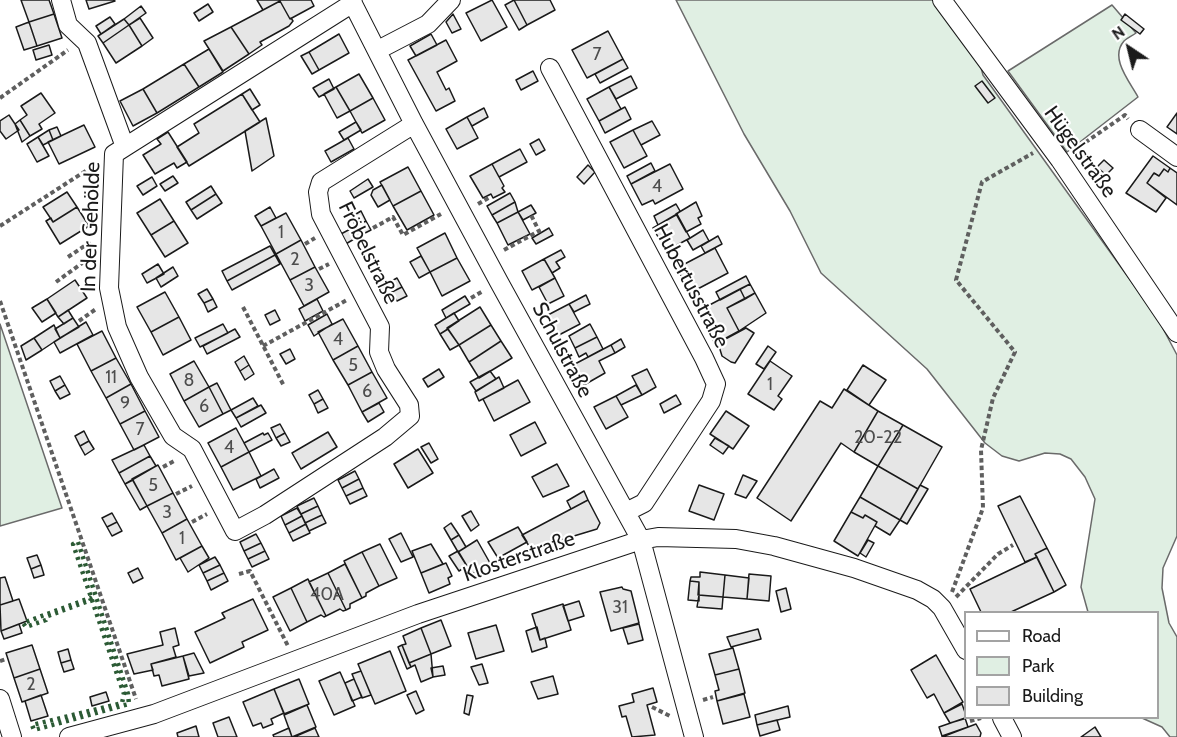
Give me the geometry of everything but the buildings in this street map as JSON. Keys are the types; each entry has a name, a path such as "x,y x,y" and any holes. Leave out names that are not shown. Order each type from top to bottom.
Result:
{"street":[{"name":"In der Gehölde","path":"61,0 68,25 87,43 119,150 109,288 117,327 139,377 173,436 192,449 235,531"},
{"path":"378,50 429,24 451,0"},
{"name":"Hügelstraße","path":"942,0 1054,154 1177,333"},
{"name":"In der Gehölde","path":"119,150 352,2"},
{"name":"Schulstraße","path":"352,2 487,260 641,540 694,737"},
{"name":"Hubertusstraße","path":"550,68 716,384 711,401 644,503 626,512"},
{"name":"Fröbelstraße","path":"235,531 265,515 385,437 410,416 409,405 386,369 379,352 380,327 321,214 318,192 321,182 414,124"},
{"path":"1140,130 1177,157"},
{"name":"Klosterstraße","path":"69,737 111,731 142,717 418,615 641,540 658,537 725,539 774,546 854,568 917,590 944,610 964,646"},
{"path":"0,699 12,737"},
{"path":"1003,719 1012,737"}],"path":[{"path":"0,98 67,53 70,46"},
{"path":"944,610 955,588 983,508 981,450 993,398 1015,352 956,280 982,182 1023,157 1054,154 1125,115"},
{"path":"0,226 119,150"},
{"path":"373,228 393,217 403,235 458,205"},
{"path":"487,260 539,231 531,215"},
{"path":"56,282 111,241 104,233 68,257"},
{"path":"263,346 361,292"},
{"path":"0,301 142,717"},
{"path":"243,307 284,386"},
{"path":"944,610 998,554 1013,545"},
{"path":"239,574 250,571 294,662"},
{"path":"0,661 6,659"},
{"path":"970,721 976,719"}],"green space":[{"path":"676,0 934,0 980,64 983,75 1159,321 1177,355 1177,536 1163,568 1162,588 1169,623 1177,637 1177,737 1170,737 1162,727 1144,719 1159,719 1159,611 1088,611 1081,587 1095,499 1085,477 1071,459 1060,454 1045,453 1019,461 1002,456 985,443 927,369 821,273 790,211 744,134"},
{"path":"1112,5 1136,33 1124,41 1119,55 1122,70 1138,97 1067,152 1008,71"},
{"path":"0,324 62,508 0,526"}],"hedge":[{"path":"78,542 128,694 129,704 34,730 32,725 122,703 124,694 73,544 78,542"},
{"path":"90,598 91,600 48,616 46,620 26,627 23,623 90,598"}]}
